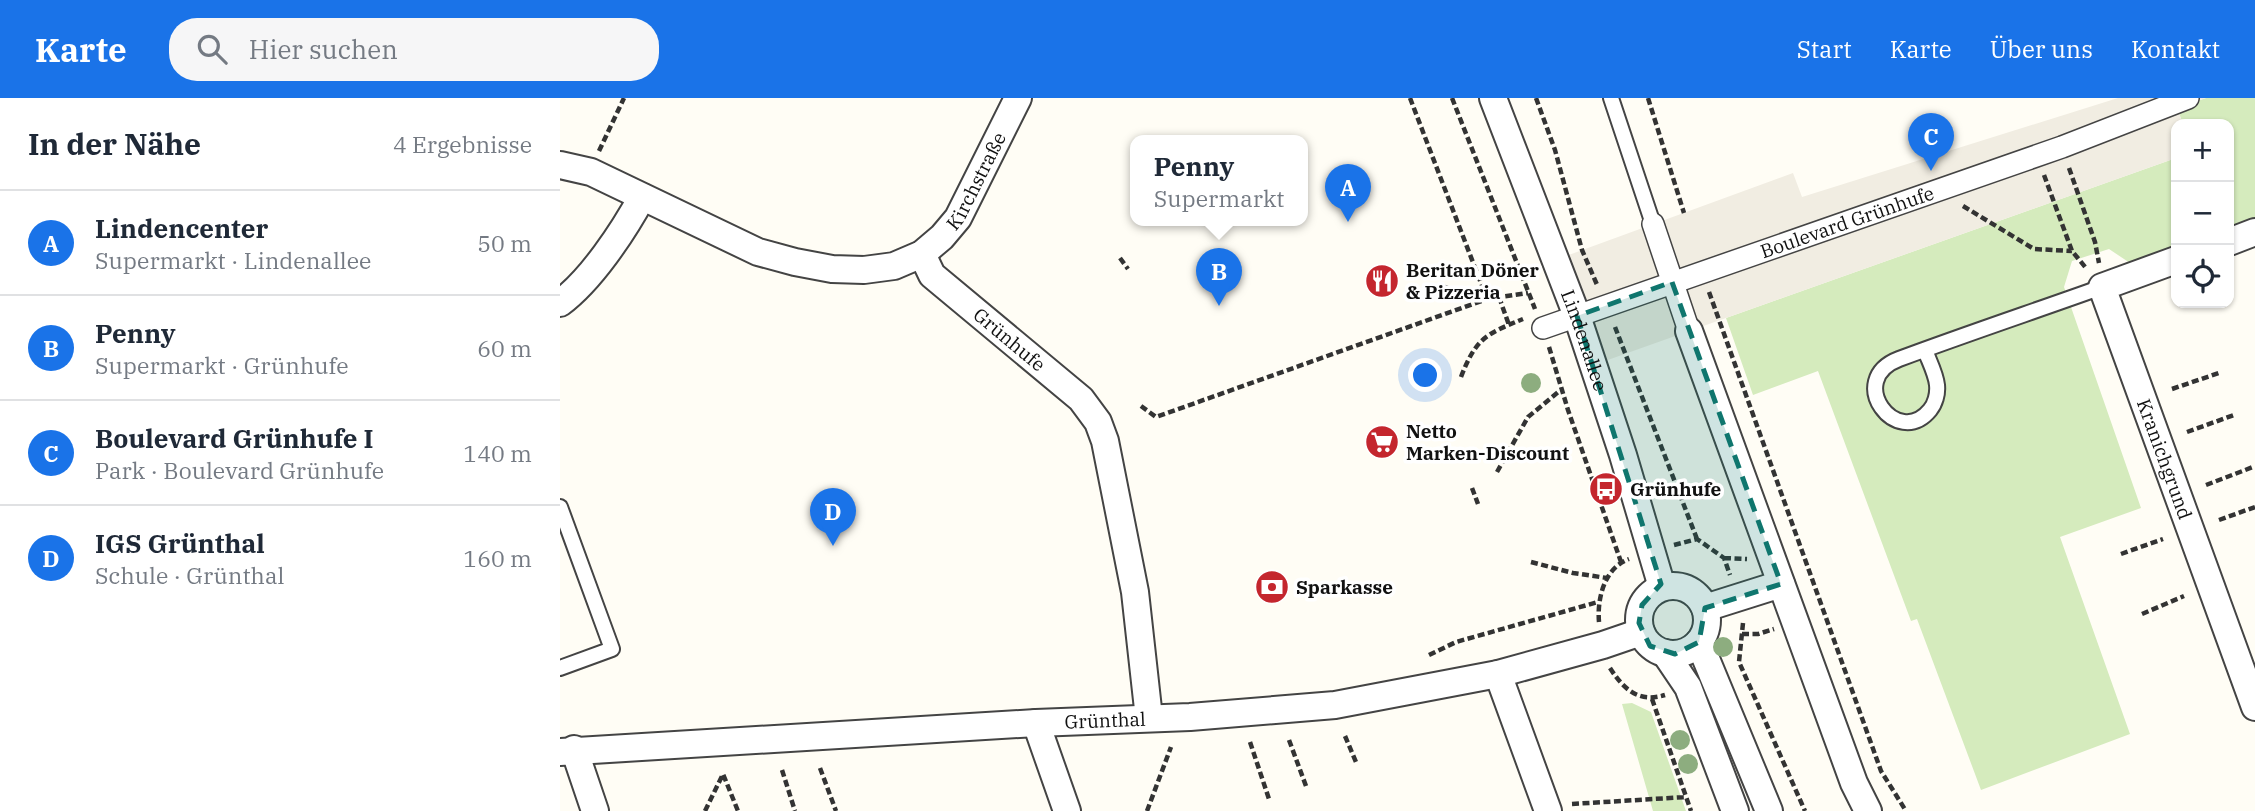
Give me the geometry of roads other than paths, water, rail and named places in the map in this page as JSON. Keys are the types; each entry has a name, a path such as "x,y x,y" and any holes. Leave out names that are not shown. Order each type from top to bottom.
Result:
{"street":[{"name":"Kirchstraße","path":"922,254 942,237 958,218 1018,98"},
{"name":"Lindenallee","path":"1493,98 1577,316 1662,587"},
{"name":"Boulevard Grünhufe","path":"1535,323 1577,316 1939,191 2188,98"},
{"path":"560,165 591,172 758,252 795,262 832,269 864,270 894,266 922,254"},
{"path":"560,303 571,295 624,230 642,197"},
{"path":"1653,224 1781,584 1854,783 1868,811"},
{"path":"2234,240 2255,232"},
{"name":"Grünhufe","path":"922,254 932,275 1081,399 1098,422 1105,441 1135,592 1149,718"},
{"path":"2102,287 2171,263"},
{"name":"Kranichgrund","path":"2102,287 2255,707"},
{"path":"1705,608 1781,584"},
{"path":"1662,587 1683,587 1693,592 1705,608 1705,632 1699,642 1684,652 1665,653 1650,646 1641,632 1639,623 1642,605 1654,591 1662,587"},
{"name":"Grünthal","path":"567,750 1036,723 1190,717 1335,705 1498,674 1641,632"},
{"path":"1699,642 1769,811"},
{"path":"1665,653 1688,687 1735,811"},
{"path":"1498,674 1547,808"},
{"path":"1036,723 1067,811"},
{"path":"567,750 595,811"}],"lane":[{"path":"1611,98 1653,224"},
{"path":"1925,350 1937,384 1933,406 1917,420 1896,420 1879,406 1875,396 1879,374 1895,360 2102,287"},
{"path":"560,507 612,649 560,668"}],"place":[{"name":"Boulevard Grünhufe I","path":"1931,171"},
{"name":"Lindencenter","path":"1348,222"},
{"name":"Beritan Döner & Pizzeria","path":"1382,281"},
{"name":"Penny","path":"1219,306"},
{"name":"Netto Marken-Discount","path":"1382,442"},
{"name":"Grünhufe","path":"1606,489"},
{"name":"IGS Grünthal","path":"833,546"},
{"name":"Sparkasse","path":"1272,587"}]}
